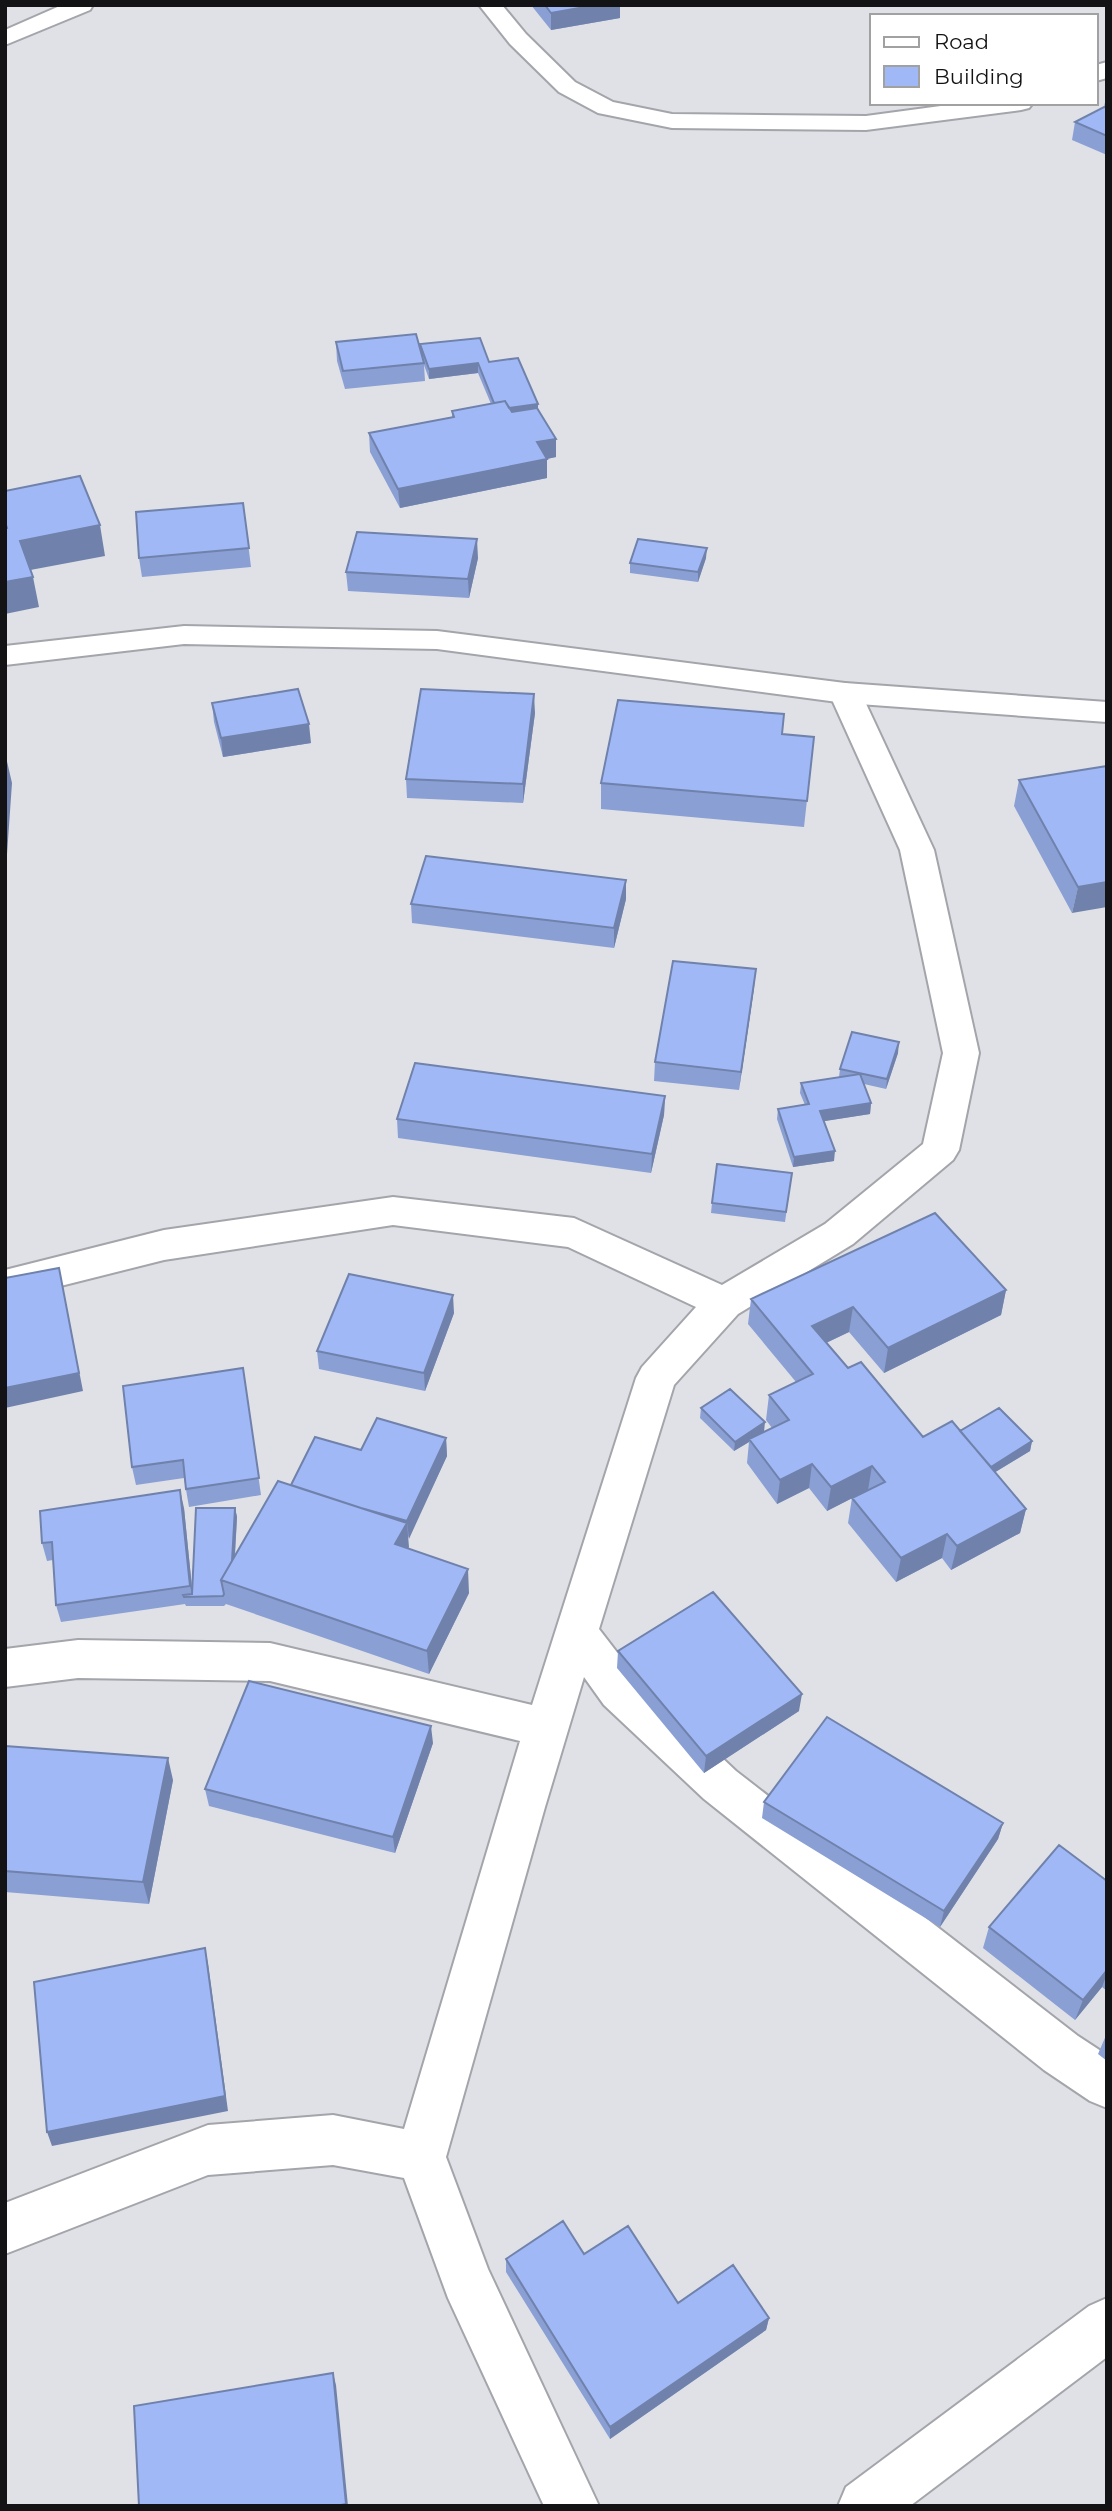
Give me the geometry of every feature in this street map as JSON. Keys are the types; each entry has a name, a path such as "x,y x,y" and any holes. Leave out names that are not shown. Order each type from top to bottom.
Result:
{"street":[{"path":"5,38 82,5"},
{"path":"490,5 518,39 567,87 606,108 672,121 866,123 1006,105"},
{"path":"5,656 184,635 437,640 845,693 1107,712"},
{"path":"572,2506 466,2280 421,2157 547,1728 656,1378 724,1303 839,1234 940,1150 961,1053 917,850 845,693"},
{"path":"5,1285 164,1245 393,1211 574,1233 724,1303"},
{"path":"576,1633 620,1691 720,1785 1061,2053 1107,2084"},
{"path":"5,1668 78,1659 270,1662 547,1728"},
{"path":"5,2229 208,2150 333,2140 421,2157"},
{"path":"865,2506 1107,2324"}],"building":[{"path":"545,5 596,5 551,13"},
{"path":"1104,107 1107,108 1107,136 1075,122"},
{"path":"416,334 424,363 343,371 336,342"},
{"path":"480,338 489,362 518,358 538,404 509,408 505,401 494,403 478,363 429,369 420,344"},
{"path":"505,401 512,412 537,408 556,439 537,442 547,459 398,489 369,433 454,417 452,411"},
{"path":"80,476 100,525 20,541 33,577 5,582 5,491"},
{"path":"243,503 249,548 139,558 136,512"},
{"path":"357,532 477,539 468,579 346,572"},
{"path":"638,539 707,548 698,572 630,563"},
{"path":"298,689 309,724 221,738 212,703"},
{"path":"421,689 534,694 523,784 406,779"},
{"path":"618,700 784,714 782,734 814,737 807,801 601,783"},
{"path":"1107,766 1107,882 1078,887 1019,780"},
{"path":"426,856 626,880 614,928 411,904"},
{"path":"673,961 756,969 741,1072 655,1062"},
{"path":"852,1032 899,1042 887,1079 840,1069"},
{"path":"415,1063 665,1096 652,1154 397,1119"},
{"path":"860,1074 871,1103 820,1111 835,1151 794,1157 778,1109 809,1104 801,1083"},
{"path":"717,1164 792,1173 786,1212 712,1203"},
{"path":"935,1213 1006,1290 888,1348 853,1307 812,1326 848,1368 861,1362 923,1437 952,1421 1026,1509 957,1546 947,1534 901,1558 852,1498 885,1482 872,1466 831,1487 812,1464 780,1480 749,1439 789,1420 769,1395 813,1374 751,1299"},
{"path":"59,1268 79,1373 5,1388 5,1278"},
{"path":"349,1274 453,1295 424,1373 317,1351"},
{"path":"243,1368 259,1478 186,1489 183,1460 132,1467 123,1386"},
{"path":"730,1389 765,1422 735,1442 701,1408"},
{"path":"999,1408 1032,1441 991,1467 960,1431"},
{"path":"377,1418 446,1438 407,1521 291,1485 315,1437 361,1450"},
{"path":"278,1481 407,1523 395,1544 468,1569 427,1651 221,1580"},
{"path":"180,1490 190,1586 56,1605 52,1542 42,1543 40,1511"},
{"path":"196,1508 235,1508 232,1561 221,1580 223,1596 183,1595 192,1594"},
{"path":"713,1592 802,1694 706,1756 618,1651"},
{"path":"249,1681 431,1726 393,1837 205,1789"},
{"path":"827,1717 1003,1823 944,1911 764,1802"},
{"path":"5,1746 168,1758 143,1882 5,1871"},
{"path":"1059,1845 1107,1881 1107,1970 1083,2000 989,1927"},
{"path":"205,1948 225,2096 47,2132 34,1982"},
{"path":"563,2221 584,2254 628,2226 678,2303 733,2265 769,2318 610,2427 506,2259"},
{"path":"333,2373 346,2504 139,2506 134,2406"}]}
